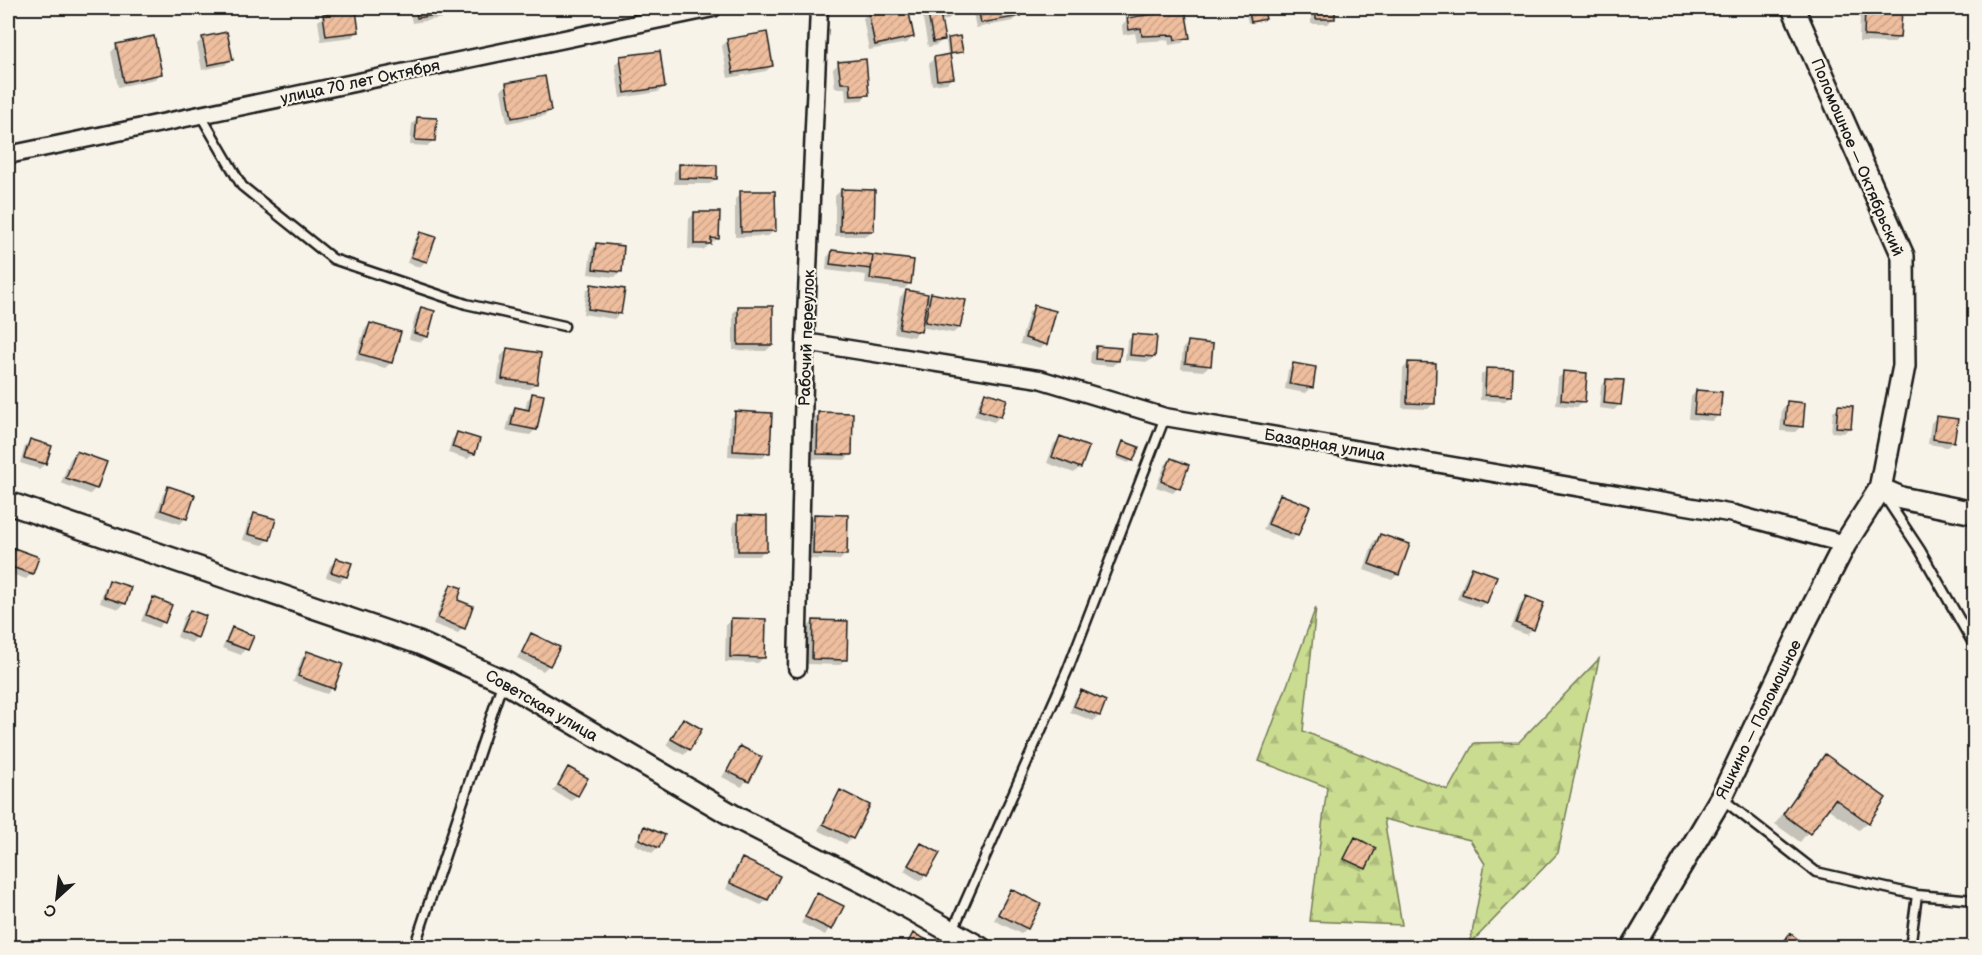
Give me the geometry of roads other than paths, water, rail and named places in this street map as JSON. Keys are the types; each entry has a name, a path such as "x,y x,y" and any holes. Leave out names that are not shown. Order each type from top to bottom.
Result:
{"street":[{"name":"улица 70 лет Октября","path":"8,155 713,8"},
{"name":"Рабочий переулок","path":"797,668 805,342 819,8"},
{"name":"Поломошное — Октябрьский","path":"1793,8 1903,256 1904,366 1880,489"},
{"name":"Базарная улица","path":"805,342 1039,379 1165,417 1734,514 1845,544"},
{"path":"1880,489 1901,498 1974,513"},
{"name":"Яшкино — Поломошное","path":"1632,948 1721,798 1845,544 1880,489"},
{"name":"Советская улица","path":"8,503 419,644 504,681 737,818 869,885 980,948"}],"lane":[{"path":"200,114 242,186 333,259 466,304 564,326"},
{"path":"952,933 1068,669 1165,417"},
{"path":"1880,489 1920,550 1974,645"},
{"path":"414,948 504,681"},
{"path":"1721,798 1816,872 1917,895 1974,900"},
{"path":"1910,948 1917,895"}]}
